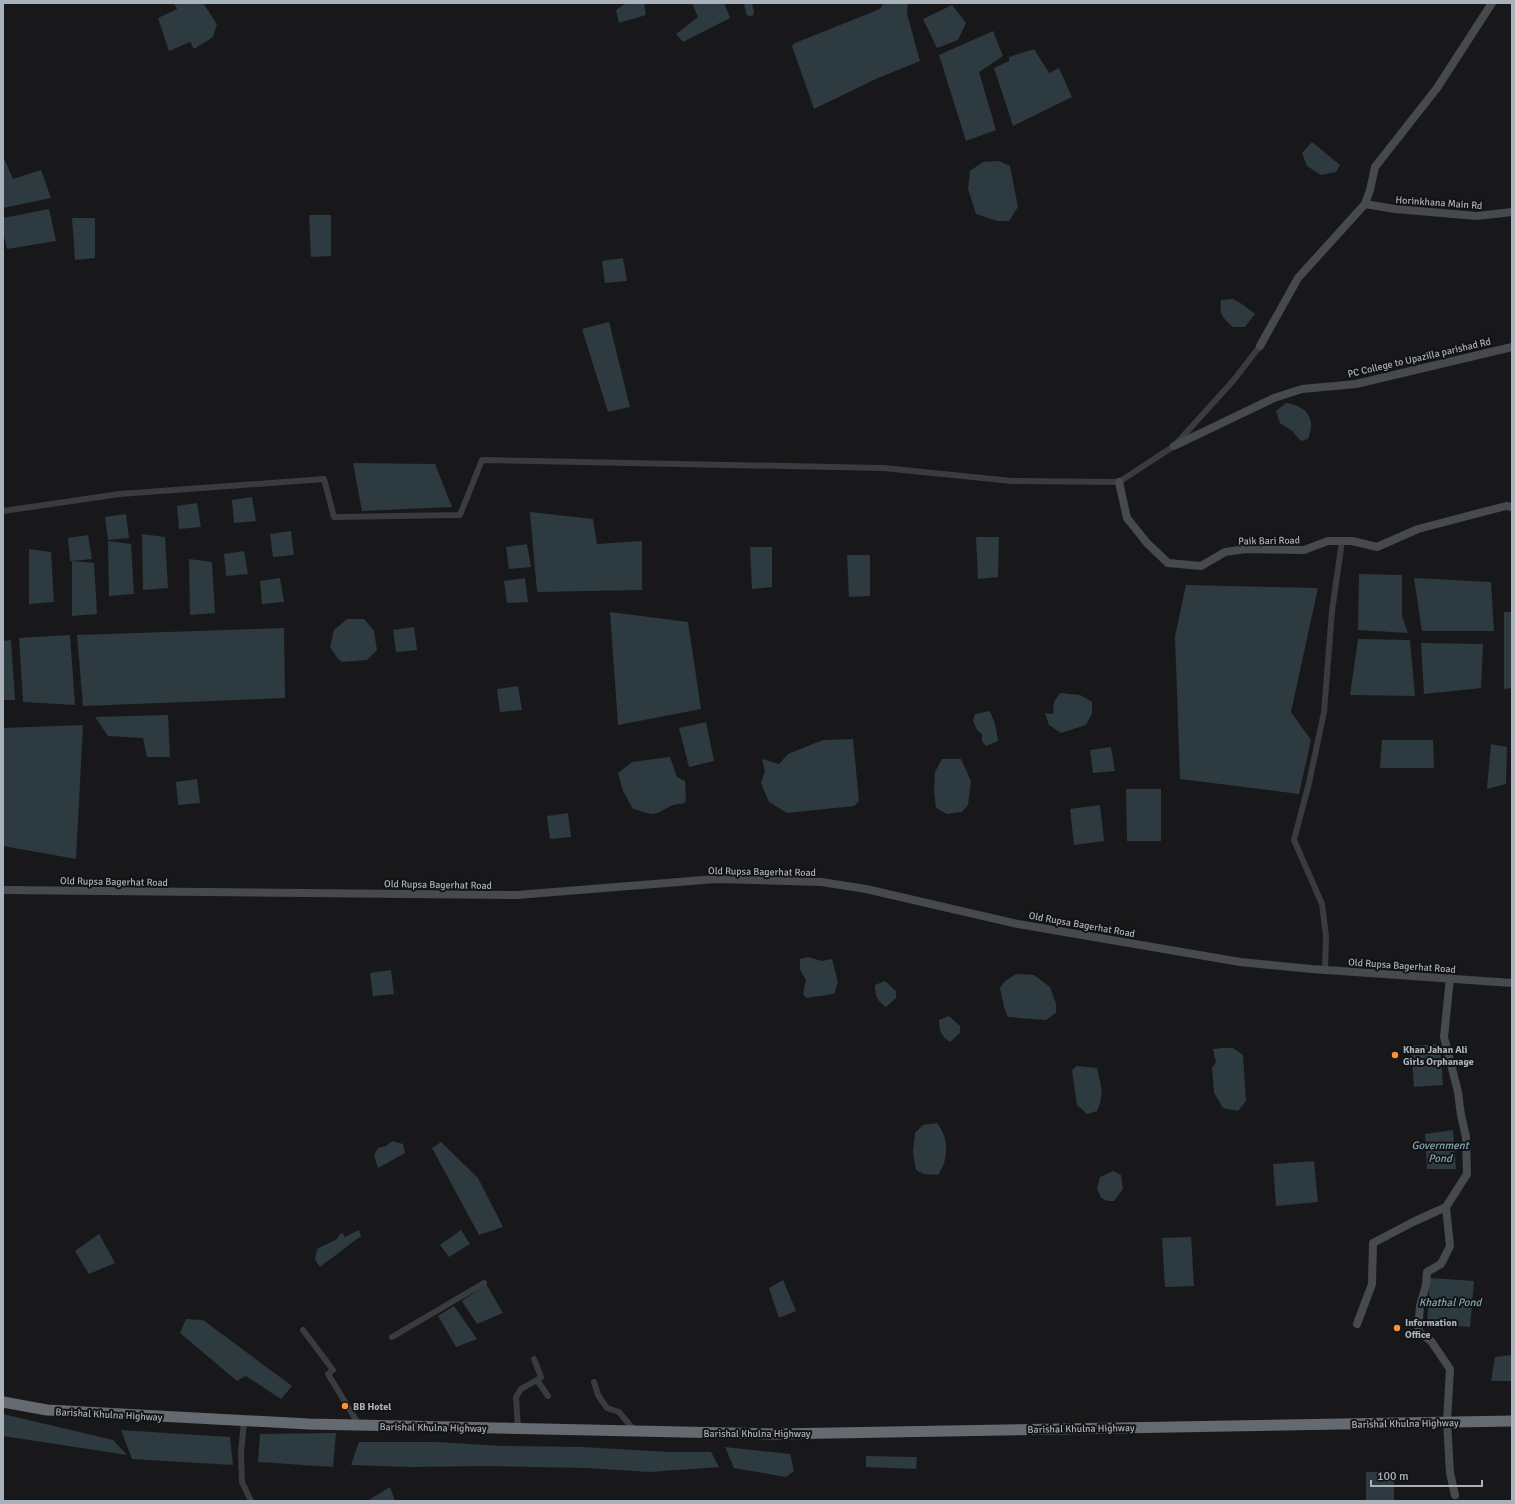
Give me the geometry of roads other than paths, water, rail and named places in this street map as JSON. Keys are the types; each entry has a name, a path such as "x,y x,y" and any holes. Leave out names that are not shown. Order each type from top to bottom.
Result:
{"highway":[{"name":"Barishal Khulna Highway","path":"3,1402 47,1410 244,1421 518,1429 776,1434 1512,1421"}],"street":[{"path":"3,512 120,494 324,479 334,517 460,515 482,460 883,468 1012,481 1120,482 1174,446 1232,381 1260,346 1298,278 1365,201 1370,190 1375,167 1437,88 1492,3"},
{"name":"Horinkhana Main Rd","path":"1365,201 1396,209 1477,216 1512,212"},
{"name":"PC College to Upazilla parishad Rd","path":"1174,446 1274,398 1302,389 1356,384 1512,346"},
{"name":"Paik Bari Road","path":"1120,482 1127,518 1147,543 1168,563 1201,566 1225,552 1246,549 1304,550 1328,541 1352,541 1377,547 1418,529 1506,506 1512,507"},
{"path":"1325,970 1326,936 1322,904 1294,840 1309,783 1324,712 1332,611 1342,541"},
{"name":"Old Rupsa Bagerhat Road","path":"3,890 517,895 716,879 821,882 866,889 1033,926 1240,962 1325,970 1512,982"},
{"path":"1357,1324 1372,1284 1373,1243 1446,1207 1467,1174 1466,1137 1458,1092 1444,1037 1450,978"},
{"path":"1446,1207 1450,1246 1441,1264 1427,1272 1426,1285 1420,1306 1418,1331 1431,1342 1450,1369 1447,1422 1450,1473 1455,1495"},
{"path":"392,1337 484,1283"},
{"path":"303,1330 333,1370 328,1374 359,1425"},
{"path":"518,1429 516,1397 521,1389 541,1377 534,1359"},
{"path":"537,1380 548,1396"},
{"path":"594,1382 598,1395 607,1408 619,1412 635,1431"},
{"path":"244,1421 241,1454 242,1482 251,1501"}],"water":[{"path":"174,3 203,3 217,24 213,37 194,49 190,42 169,51 158,18 177,9"},
{"path":"626,3 644,3 646,15 619,23 616,10"},
{"path":"692,3 724,3 730,18 683,42 676,34 698,17"},
{"path":"884,3 908,3 907,14 920,61 878,78 814,109 792,46 795,43 880,9"},
{"path":"952,5 966,23 958,40 937,48 923,19"},
{"path":"993,31 1003,56 979,72 996,130 966,141 939,55"},
{"path":"1034,49 1049,73 1059,68 1072,97 1013,126 994,68 1009,61 1009,57"},
{"path":"1312,142 1340,165 1336,172 1321,175 1307,166 1302,153"},
{"path":"3,156 13,179 41,170 51,198 3,208"},
{"path":"999,161 1010,166 1018,207 1009,221 997,221 976,214 968,189 970,171 983,162"},
{"path":"49,209 56,241 7,249 3,231 3,218"},
{"path":"309,215 331,215 331,256 311,257"},
{"path":"72,218 95,218 95,258 75,260"},
{"path":"623,258 627,281 605,283 602,261"},
{"path":"1233,299 1255,314 1245,327 1233,327 1222,316 1221,300"},
{"path":"609,322 630,407 608,412 582,329"},
{"path":"1286,403 1299,407 1308,414 1311,425 1308,439 1301,441 1292,431 1280,423 1276,411"},
{"path":"353,463 435,464 452,507 362,511"},
{"path":"252,497 256,521 234,523 232,500"},
{"path":"197,503 201,527 179,529 177,506"},
{"path":"530,512 593,519 597,544 642,541 642,590 537,592"},
{"path":"126,514 129,538 108,540 105,517"},
{"path":"291,531 294,555 273,557 270,534"},
{"path":"142,534 165,537 168,588 143,590"},
{"path":"88,535 92,559 70,561 68,538"},
{"path":"976,537 999,537 998,577 978,579"},
{"path":"108,541 131,544 134,594 109,596"},
{"path":"527,544 531,567 509,569 506,547"},
{"path":"750,547 772,547 772,587 752,589"},
{"path":"29,549 51,552 54,602 29,604"},
{"path":"244,551 248,574 226,576 224,554"},
{"path":"847,555 870,555 870,596 849,597"},
{"path":"189,559 212,562 215,613 190,615"},
{"path":"72,561 94,563 97,614 72,616"},
{"path":"1359,574 1402,575 1402,616 1408,633 1358,630"},
{"path":"280,578 284,602 262,604 260,581"},
{"path":"525,578 528,602 507,603 504,581"},
{"path":"1414,578 1491,582 1494,631 1422,631"},
{"path":"1186,585 1318,588 1291,712 1311,740 1299,794 1180,779 1175,636"},
{"path":"610,612 688,622 701,709 618,725"},
{"path":"1504,612 1512,612 1512,688 1504,689"},
{"path":"347,619 364,619 374,631 377,650 367,660 342,662 338,659 330,647 334,630"},
{"path":"414,627 417,650 396,652 393,630"},
{"path":"284,628 285,698 83,706 77,635"},
{"path":"70,635 75,705 23,702 19,638"},
{"path":"1358,639 1410,640 1415,696 1350,695"},
{"path":"11,640 15,700 3,700 3,641"},
{"path":"1421,643 1483,644 1481,688 1424,694"},
{"path":"518,686 522,710 500,712 497,689"},
{"path":"1060,693 1080,695 1092,702 1092,713 1086,725 1061,733 1049,725 1045,713 1053,714 1054,702"},
{"path":"990,711 995,724 998,741 986,746 982,741 982,734 977,730 973,721 975,714"},
{"path":"168,715 170,757 147,757 143,738 108,736 95,717"},
{"path":"706,722 714,761 689,767 679,728"},
{"path":"83,725 76,859 3,846 3,728"},
{"path":"853,739 859,801 854,806 787,813 769,802 761,783 765,771 762,759 779,764 788,754 823,740"},
{"path":"1382,740 1433,740 1434,768 1380,768"},
{"path":"1491,744 1507,747 1506,784 1487,789"},
{"path":"1111,747 1115,771 1093,773 1090,750"},
{"path":"670,757 677,777 685,781 686,801 683,804 671,806 653,814 633,809 623,791 618,773 632,762"},
{"path":"942,759 961,759 971,781 968,805 962,812 947,814 936,808 934,790 935,772"},
{"path":"197,779 200,803 178,805 176,782"},
{"path":"1126,789 1161,789 1161,841 1127,841"},
{"path":"1100,805 1104,841 1074,845 1070,809"},
{"path":"568,813 571,837 550,839 547,816"},
{"path":"808,957 822,961 832,959 838,982 834,994 806,998 803,994 806,980 800,970 800,959"},
{"path":"391,970 394,994 373,996 370,973"},
{"path":"1016,974 1034,975 1050,987 1056,1004 1056,1013 1046,1020 1008,1017 1000,988 1004,982"},
{"path":"885,981 896,991 896,998 886,1007 880,1003 875,989 875,985"},
{"path":"949,1016 960,1026 960,1033 950,1042 944,1038 939,1024 939,1020"},
{"path":"1440,1044 1443,1085 1414,1087 1411,1046"},
{"path":"1233,1048 1243,1055 1246,1101 1238,1111 1223,1108 1214,1093 1212,1068 1216,1062 1213,1049"},
{"path":"1077,1066 1097,1068 1102,1094 1097,1111 1087,1114 1077,1105 1072,1070"},
{"path":"937,1123 944,1135 946,1155 942,1169 938,1175 924,1174 916,1170 913,1152 915,1133 923,1125"},
{"name":"Government Pond","path":"1453,1130 1456,1169 1427,1169 1425,1134"},
{"path":"392,1141 403,1144 405,1153 378,1168 374,1155 378,1148 386,1146"},
{"path":"441,1142 478,1178 503,1227 479,1235 432,1148"},
{"path":"1314,1161 1318,1202 1276,1206 1273,1164"},
{"path":"1113,1171 1121,1175 1123,1189 1114,1201 1108,1201 1101,1198 1097,1188 1100,1177"},
{"path":"359,1230 361,1236 320,1267 315,1260 317,1249 337,1239 342,1233 345,1237"},
{"path":"461,1230 470,1244 449,1257 440,1245"},
{"path":"99,1234 115,1263 89,1274 75,1251"},
{"path":"1191,1237 1194,1286 1165,1287 1162,1238"},
{"name":"Khathal Pond","path":"1430,1278 1474,1281 1470,1327 1427,1324"},
{"path":"783,1280 796,1311 779,1318 769,1288"},
{"path":"486,1284 503,1313 477,1324 462,1301"},
{"path":"454,1306 477,1339 456,1347 438,1316"},
{"path":"186,1319 203,1320 292,1386 281,1399 246,1376 237,1381 180,1333"},
{"path":"1512,1355 1512,1381 1491,1381 1495,1357"},
{"path":"3,1414 113,1440 127,1455 3,1436"},
{"path":"121,1430 230,1437 233,1465 132,1459"},
{"path":"336,1433 333,1467 258,1462 260,1434"},
{"path":"359,1442 437,1442 501,1446 582,1447 670,1452 711,1452 719,1467 650,1472 586,1468 486,1466 410,1467 351,1465"},
{"path":"725,1447 790,1454 794,1471 786,1477 734,1468"},
{"path":"866,1456 917,1457 916,1469 866,1467"},
{"path":"1366,1472 1394,1472 1394,1501 1366,1501"},
{"path":"390,1487 395,1501 367,1501"}],"waterway":[{"path":"748,3 750,12"}],"place":[{"name":"Khan Jahan Ali Girls Orphanage","path":"1395,1055"},
{"name":"Information Office","path":"1397,1328"},
{"name":"BB Hotel","path":"345,1406"}]}
